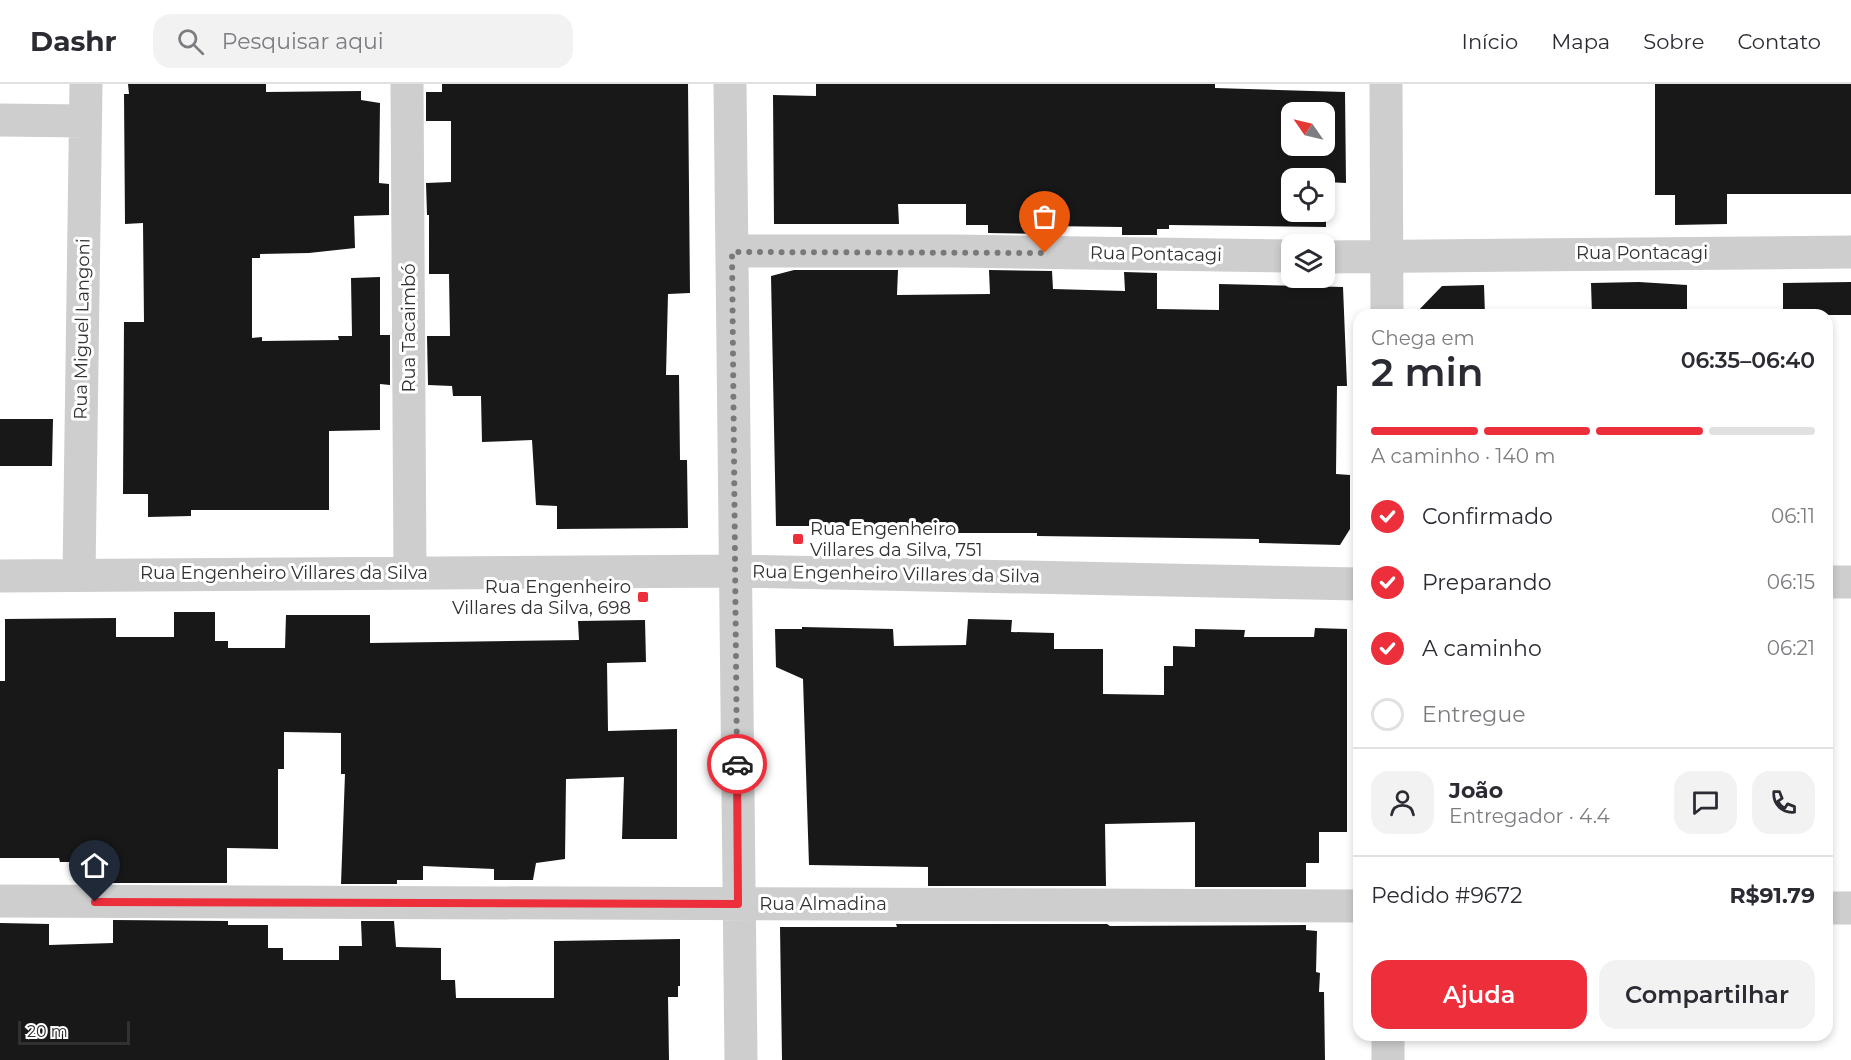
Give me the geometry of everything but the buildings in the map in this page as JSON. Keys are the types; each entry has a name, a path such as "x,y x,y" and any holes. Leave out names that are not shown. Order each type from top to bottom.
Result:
{"street":[{"name":"Rua Miguel Langoni","path":"79,574 86,84"},
{"name":"Rua Tacaimbó","path":"407,84 410,572"},
{"path":"730,84 741,1060"},
{"path":"1386,84 1387,309"},
{"path":"0,120 85,121"},
{"name":"Rua Pontacagi","path":"732,252 955,251 1281,256"},
{"name":"Rua Pontacagi","path":"1335,257 1851,252"},
{"name":"Rua Engenheiro Villares da Silva","path":"0,576 735,571 1353,584"},
{"path":"1833,582 1851,582"},
{"name":"Rua Almadina","path":"0,902 1353,906"},
{"path":"1833,908 1851,908"},
{"path":"1388,1041 1388,1060"}],"way so far":[{"path":"737,764 732,252 1045,253"}],"place":[{"name":"Rua Engenheiro Villares da Silva, 751","path":"798,539"},
{"name":"Rua Engenheiro Villares da Silva, 698","path":"643,597"}],"route":[{"path":"95,902 738,904 737,764"}]}
